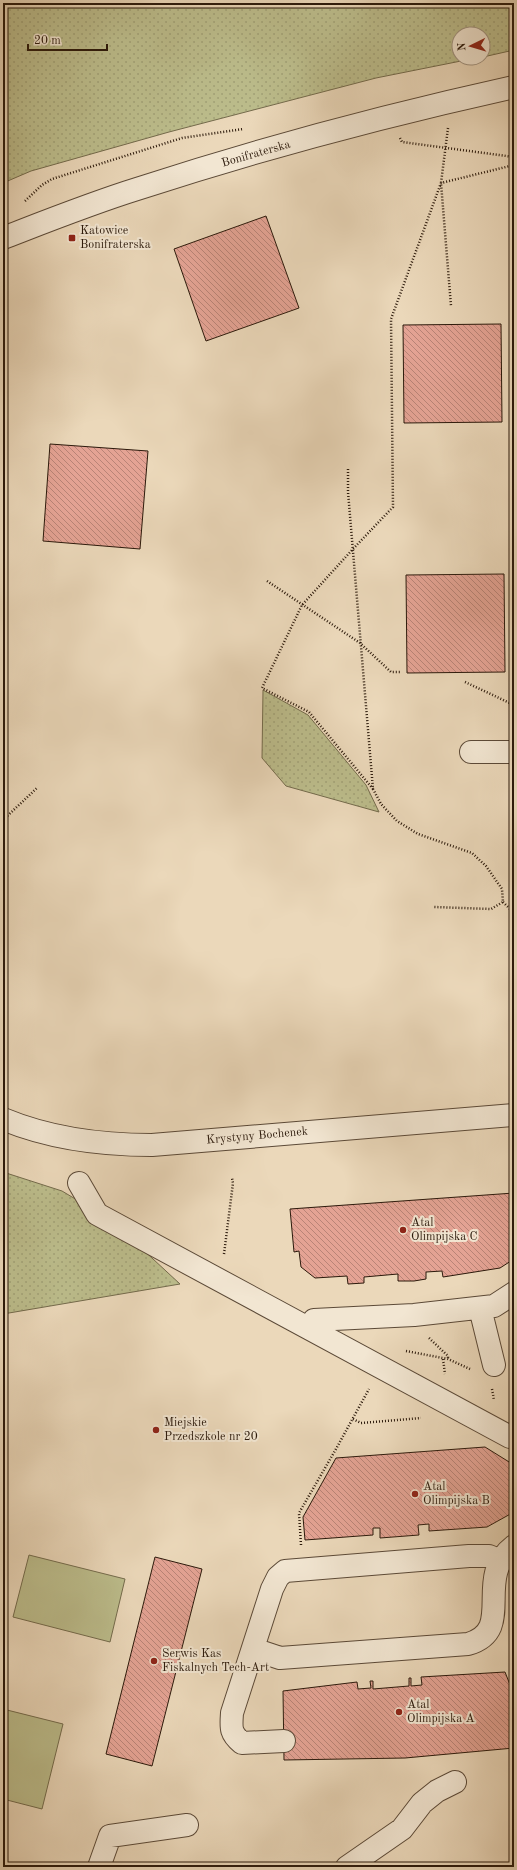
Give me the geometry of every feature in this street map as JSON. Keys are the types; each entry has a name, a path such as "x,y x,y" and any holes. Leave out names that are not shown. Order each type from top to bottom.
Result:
{"street":[{"name":"Bonifraterska","path":"3,238 129,191 207,167 348,128 514,87"},
{"path":"471,752 514,752"},
{"name":"Krystyny Bochenek","path":"3,1119 46,1134 84,1142 138,1145 191,1142 514,1114"},
{"path":"79,1183 97,1214 503,1433"},
{"path":"309,1328 314,1320 414,1315 494,1306 514,1293"},
{"path":"480,1308 487,1374"},
{"path":"284,1740 242,1743 234,1737 231,1726 232,1713 272,1589 278,1577 285,1571 469,1556 489,1556 507,1553"},
{"path":"253,1649 280,1658 468,1644 480,1641 488,1636 495,1627 498,1614 496,1580 497,1569 507,1553"},
{"path":"347,1867 402,1829 422,1803 437,1791 455,1782"},
{"path":"100,1867 110,1836 187,1825"}],"path":[{"path":"448,123 441,183 451,306"},
{"path":"398,136 402,142 514,157"},
{"path":"441,183 514,165"},
{"path":"441,183 391,319 393,507 302,605 262,688 309,712 373,789 381,804 397,821 418,834 472,853 486,866 502,889 503,902 514,913"},
{"path":"348,469 348,492 373,789"},
{"path":"267,581 360,643 391,672 400,672"},
{"path":"465,682 514,705"},
{"path":"3,820 37,788"},
{"path":"434,907 491,909 503,902"},
{"path":"217,1279 221,1271 233,1183 232,1178"},
{"path":"401,1350 448,1360 487,1374 503,1433"},
{"path":"302,1569 299,1513 381,1367"},
{"path":"353,1419 361,1423 422,1418"}],"green space":[{"path":"3,3 514,3 514,50 491,55 491,26 451,26 451,63 376,78 169,132 31,171 3,183"},
{"path":"263,690 308,715 366,785 379,812 286,786 262,758"},
{"path":"3,1172 62,1191 112,1221 180,1284 3,1314"},
{"path":"29,1555 125,1579 110,1642 13,1617"},
{"path":"3,1709 63,1724 42,1809 3,1799"}],"building":[{"path":"266,216 299,308 206,341 174,249"},
{"path":"501,324 502,422 404,423 403,325"},
{"path":"50,444 148,451 140,549 43,541"},
{"path":"504,574 505,672 407,673 406,575"},
{"name":"Atal Olimpijska C","path":"514,1193 514,1259 500,1268 443,1277 442,1271 426,1272 426,1279 414,1281 398,1281 398,1274 364,1277 364,1283 348,1284 347,1276 315,1278 301,1267 299,1251 294,1252 290,1209"},
{"name":"Atal Olimpijska B","path":"485,1447 514,1465 514,1512 487,1527 429,1531 429,1524 418,1525 419,1535 380,1538 380,1528 373,1528 373,1535 305,1540 303,1517 336,1458"},
{"name":"Serwis Kas Fiskalnych Tech-Art","path":"155,1557 202,1569 152,1766 106,1754"},
{"name":"Atal Olimpijska A","path":"505,1672 514,1695 514,1748 405,1758 284,1760 283,1691 357,1682 358,1689 371,1688 370,1681 373,1681 373,1689 409,1686 409,1678 411,1678 411,1686 422,1685 421,1677"}],"place":[{"name":"Katowice Bonifraterska","path":"72,238"},
{"name":"Atal Olimpijska C","path":"403,1230"},
{"name":"Miejskie Przedszkole nr 20","path":"156,1430"},
{"name":"Atal Olimpijska B","path":"415,1494"},
{"name":"Serwis Kas Fiskalnych Tech-Art","path":"154,1661"},
{"name":"Atal Olimpijska A","path":"399,1712"}]}
